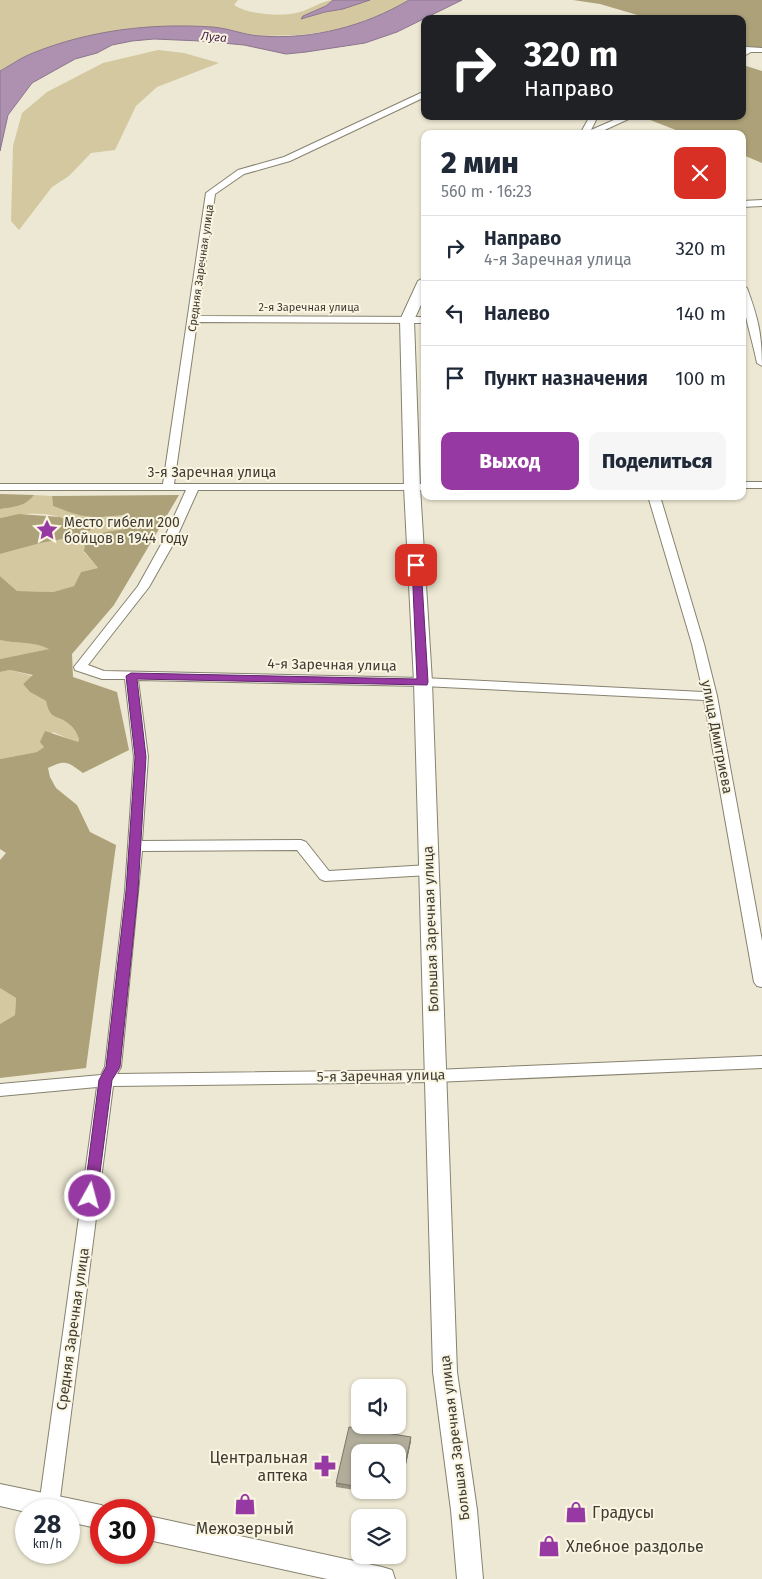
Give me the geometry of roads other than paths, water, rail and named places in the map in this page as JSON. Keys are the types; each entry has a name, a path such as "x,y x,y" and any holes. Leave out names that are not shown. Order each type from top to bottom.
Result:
{"street":[{"path":"746,52 750,49 762,50"},
{"name":"Средняя Заречная улица","path":"168,488 211,193 241,172 288,159 421,96"},
{"path":"596,130 621,120"},
{"path":"746,204 762,203"},
{"name":"Большая Заречная улица","path":"421,298 416,320 423,682 444,1372 464,1510 470,1579"},
{"path":"746,300 752,317 762,364"},
{"name":"2-я Заречная улица","path":"194,319 416,320"},
{"path":"746,484 762,485"},
{"name":"3-я Заречная улица","path":"0,487 419,487"},
{"name":"4-я Заречная улица","path":"193,488 169,541 143,586 80,667 102,675 423,682 710,696"},
{"name":"улица Дмитриева","path":"655,500 698,644 710,696 762,982"},
{"name":"Средняя Заречная улица","path":"63,1499 106,1080 113,1067 135,846 141,757 131,676"},
{"path":"135,846 301,845 325,876 429,870"},
{"name":"5-я Заречная улица","path":"0,1090 106,1080 435,1076 762,1062"},
{"path":"0,1495 18,1499"},
{"path":"155,1528 382,1579"}],"water":[{"path":"333,0 370,0 343,9 301,19 303,16 326,6"},
{"name":"Луга","path":"409,0 462,0 432,15 421,15 421,20 397,32 365,43 306,52 286,54 244,45 154,39 112,45 97,53 75,59 32,83 8,115 0,151 0,71 33,53 55,45 121,30 166,26 212,27 254,35 299,36 356,24"}],"place":[{"name":"Место гибели 200 бойцов в 1944 году","path":"47,530"},
{"name":"Центральная аптека","path":"325,1466"},
{"name":"Межозерный","path":"245,1504"},
{"name":"Градусы","path":"576,1512"},
{"name":"Хлебное раздолье","path":"549,1546"}]}
